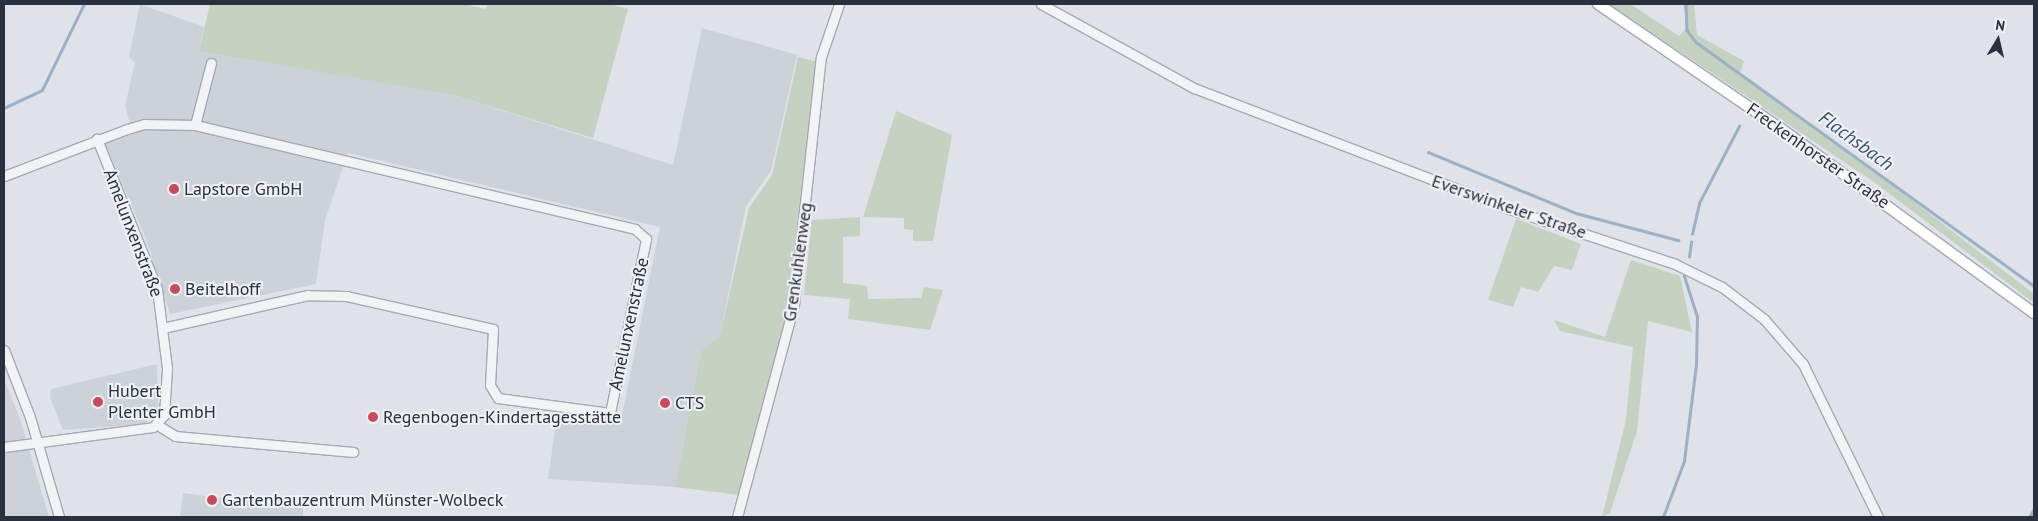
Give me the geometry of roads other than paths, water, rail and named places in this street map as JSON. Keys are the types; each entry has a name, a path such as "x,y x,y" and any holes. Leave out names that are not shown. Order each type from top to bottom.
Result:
{"main road":[{"name":"Freckenhorster Straße","path":"1598,4 1811,150 2034,313"}],"street":[{"name":"Grenkuhlenweg","path":"737,517 794,304 821,57 839,4"},
{"name":"Everswinkeler Straße","path":"1041,4 1194,88 1506,208 1674,264 1722,287 1764,319 1803,364 1878,517"},
{"path":"195,125 211,63"},
{"name":"Amelunxenstraße","path":"4,176 97,139 144,124 195,125 635,228 644,233 645,247 610,413 498,398 490,386 493,329 481,322 347,296 308,295 163,328"},
{"name":"Amelunxenstraße","path":"97,139 157,289 163,328 164,415 156,424"},
{"path":"4,350 38,443 59,517"},
{"path":"4,446 38,443 156,424 175,436 353,452"}],"waterway":[{"path":"4,108 42,90 84,4"},
{"name":"Flachsbach","path":"1686,4 1687,30 1696,42 2034,286"},
{"path":"1692,234 1699,203 1739,126"},
{"path":"1428,152 1576,213 1678,240"},
{"path":"1689,257 1691,242"},
{"path":"1663,517 1684,461 1696,364 1697,317 1684,276"},
{"name":"Flachsbach","path":"2029,517 2034,509"}],"place":[{"name":"Lapstore GmbH","path":"174,189"},
{"name":"Beitelhoff","path":"175,289"},
{"name":"Hubert Plenter GmbH","path":"98,402"},
{"name":"CTS","path":"665,403"},
{"name":"Regenbogen-Kindertagesstätte","path":"373,417"},
{"name":"Gartenbauzentrum Münster-Wolbeck","path":"212,500"}]}
